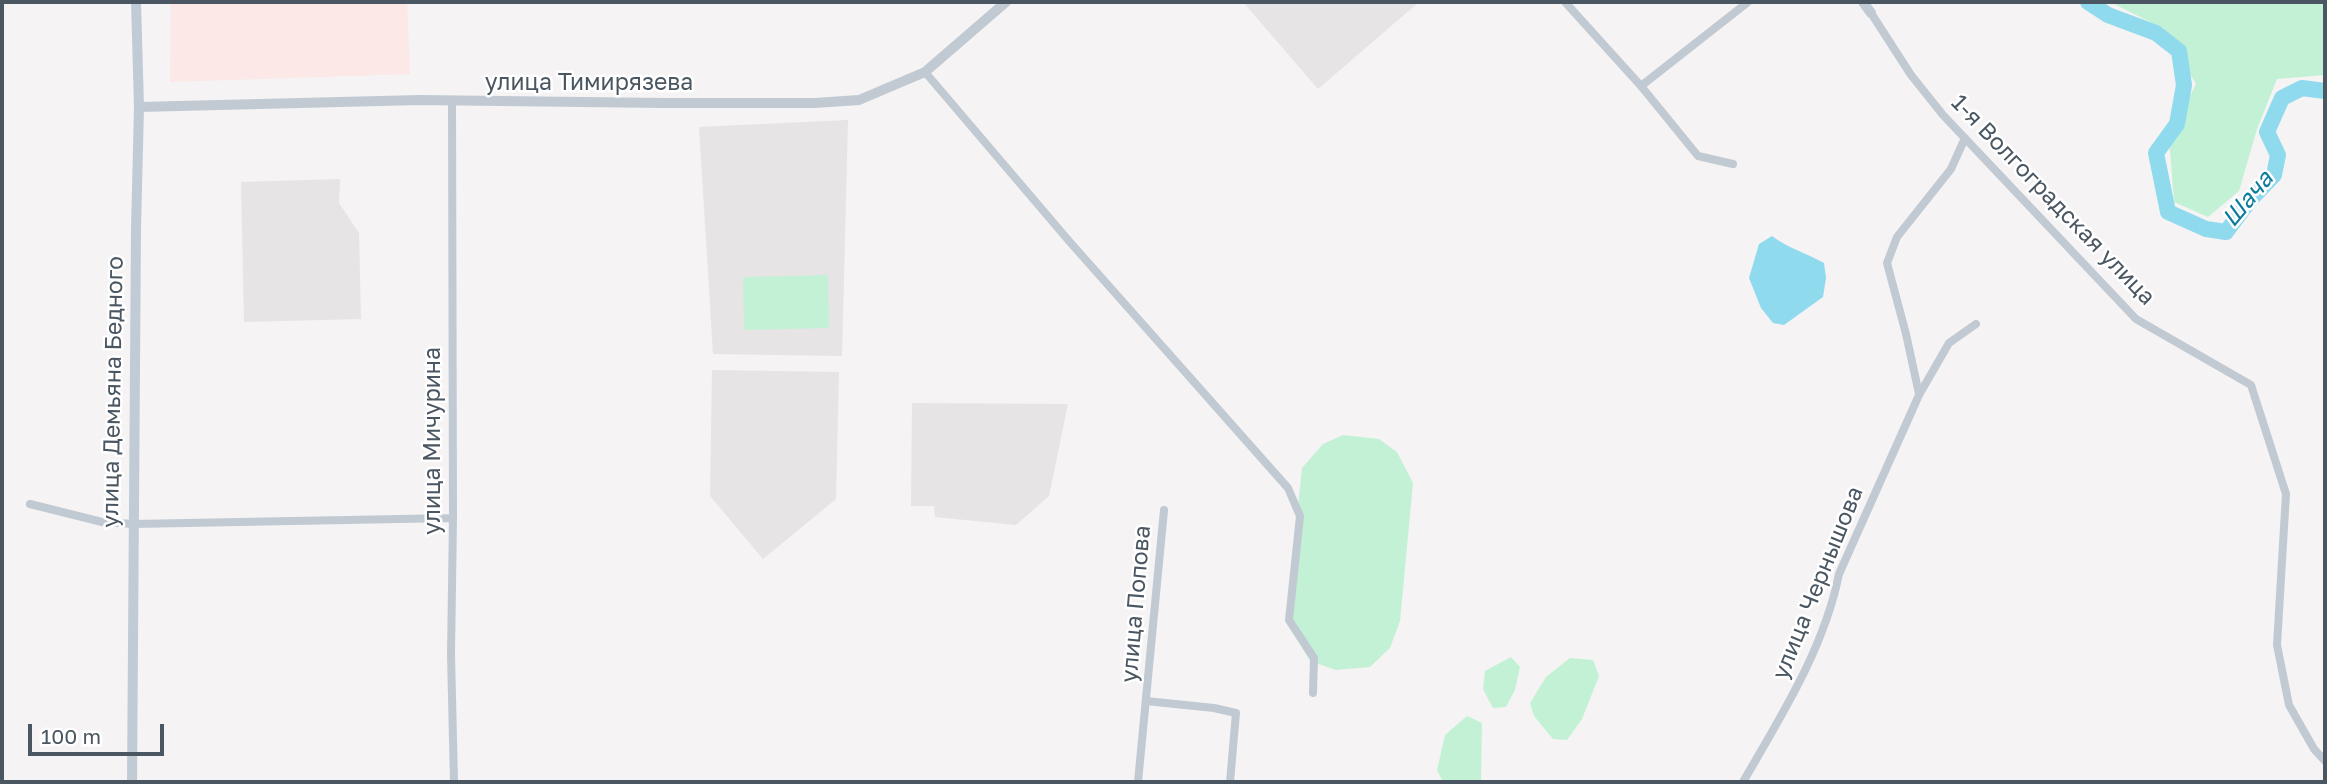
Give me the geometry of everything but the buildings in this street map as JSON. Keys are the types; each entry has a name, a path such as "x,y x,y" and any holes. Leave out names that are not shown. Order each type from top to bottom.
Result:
{"main road":[{"name":"улица Демьяна Бедного","path":"132,782 139,107 135,2"}],"street":[{"name":"улица Тимирязева","path":"139,107 453,100 815,103 859,100 925,72 1006,2"},
{"path":"1565,2 1642,86 1698,156 1733,164"},
{"path":"1642,86 1748,2"},
{"name":"1-я Волгоградская улица","path":"1863,2 1911,75 1965,138 2136,319 2251,386 2286,495 2277,645 2289,705 2314,749 2325,761"},
{"path":"925,72 1069,241 1288,488 1300,516 1289,620 1314,658 1313,692"},
{"name":"улица Мичурина","path":"453,100 451,654 454,782"},
{"path":"1919,394 1887,263 1897,237 1951,169 1965,138"},
{"name":"улица Чернышова","path":"1743,782 1801,680 1832,605 1839,574 1919,394 1949,343 1976,324"},
{"path":"30,504 102,522 133,524 453,518"},
{"name":"улица Попова","path":"1138,782 1164,510"},
{"name":"улица Попова","path":"1146,701 1236,713 1230,782"}],"shaded area":[{"path":"171,2 407,2 410,74 170,82"},
{"path":"1243,2 1419,2 1318,89"},
{"path":"848,120 842,356 713,354 699,127"},
{"path":"340,179 339,203 359,233 361,319 244,322 241,182"},
{"path":"712,370 839,372 836,499 763,559 710,496"},
{"path":"912,403 1068,404 1049,496 1016,525 935,517 934,506 911,506"}],"green space":[{"path":"2110,2 2325,2 2325,75 2277,79 2257,129 2239,191 2208,217 2174,202 2169,138 2196,84 2164,29"},
{"path":"828,275 829,328 744,330 743,277"},
{"path":"1343,435 1379,439 1397,452 1413,483 1400,621 1390,648 1370,667 1336,670 1310,661 1286,622 1302,468 1323,444"},
{"path":"1511,657 1520,667 1515,690 1506,707 1493,708 1483,689 1485,671"},
{"path":"1570,658 1593,660 1599,676 1582,719 1567,740 1553,739 1534,716 1530,703 1546,677"},
{"path":"1467,716 1482,723 1481,782 1443,782 1437,770 1445,735"}],"water":[{"path":"1772,236 1824,263 1826,278 1823,297 1784,325 1773,323 1761,308 1749,278 1759,244"}],"waterway":[{"name":"Шача","path":"2088,2 2108,15 2156,33 2179,51 2184,85 2177,124 2156,153 2168,212 2206,229 2226,232 2250,200 2274,175 2278,155 2267,132 2282,98 2302,88 2325,91"}]}
